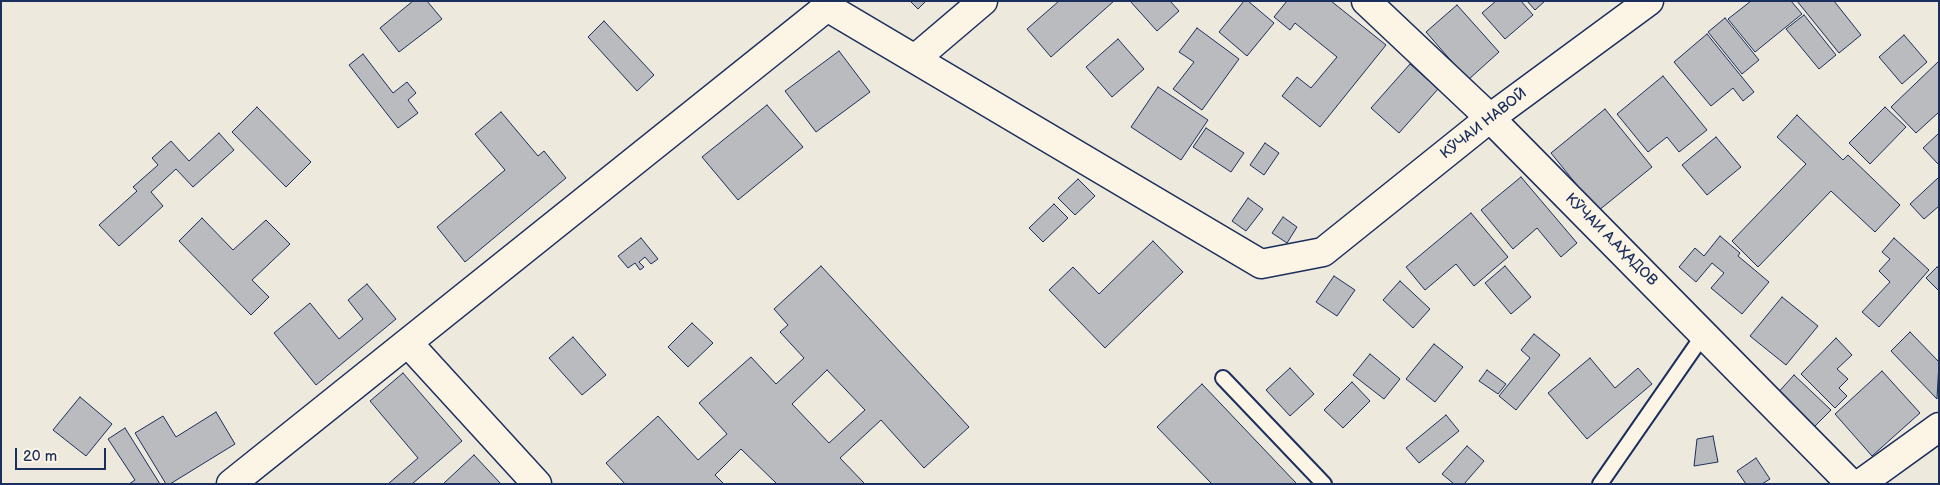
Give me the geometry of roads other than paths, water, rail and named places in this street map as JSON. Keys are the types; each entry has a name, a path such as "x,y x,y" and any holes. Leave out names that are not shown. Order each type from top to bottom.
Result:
{"street":[{"path":"231,484 828,7 916,58 983,1"},
{"name":"КӮЧАИ А.АҲАДОВ","path":"1366,1 1490,118 1851,484"},
{"name":"КӮЧАИ НАВОӢ","path":"916,58 1261,264 1323,252 1490,118 1648,1"},
{"path":"408,343 537,484"},
{"path":"1860,484 1939,427"}],"lane":[{"path":"1600,484 1704,334"},
{"path":"1223,378 1324,484"}]}
